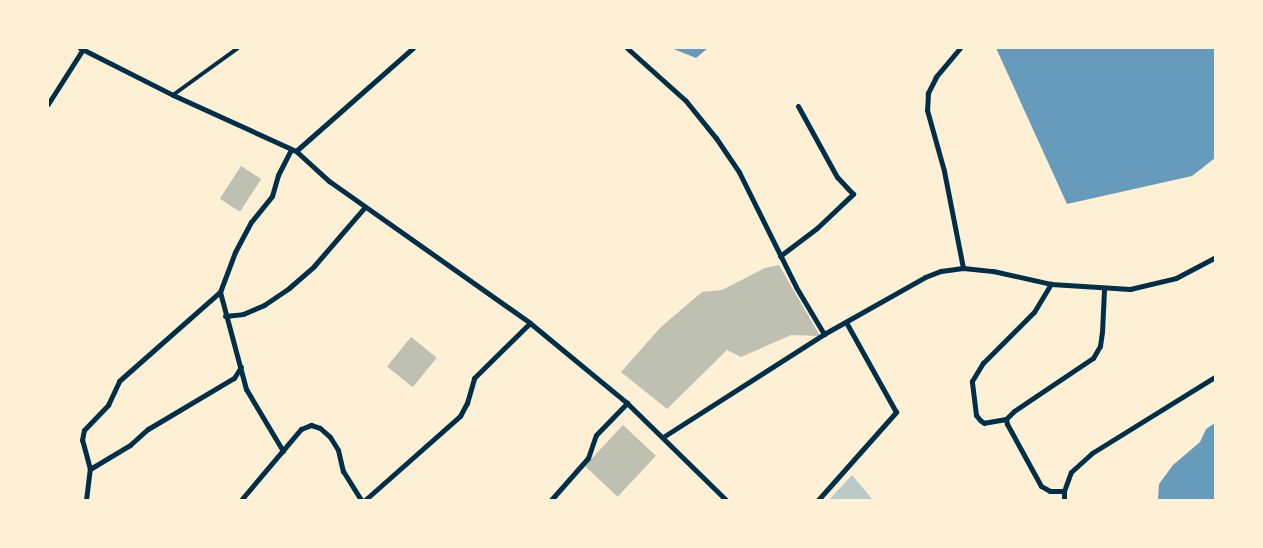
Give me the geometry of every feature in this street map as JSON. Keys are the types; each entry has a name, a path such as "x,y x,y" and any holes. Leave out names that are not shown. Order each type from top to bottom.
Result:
{"street":[{"path":"48,104 81,48 173,96 294,150 329,181 530,323 627,404 726,500"},
{"path":"86,500 90,469 82,440 84,430 108,405 115,386 220,292 235,252 251,222 272,196 278,175 294,150 414,48"},
{"path":"627,48 686,101 716,138 739,172 780,256 824,334"},
{"path":"960,48 936,77 928,94 927,110 944,171 963,268"},
{"path":"780,256 817,228 853,194 836,177 798,106"},
{"path":"225,316 250,311 289,288 314,266 365,206"},
{"path":"663,437 824,334 925,277 963,268 993,271 1051,284 1104,289 1130,289 1149,286 1176,278 1216,257"},
{"path":"1051,284 1034,312 983,363 972,381 976,415 984,423 1006,419 1014,411 1093,358 1100,346 1104,289"},
{"path":"220,292 246,389 283,451"},
{"path":"818,500 896,412 846,322"},
{"path":"241,500 301,429 311,425 320,428 330,437 338,450 347,479 363,500 460,416 468,403 474,378 530,323"},
{"path":"90,469 130,445 148,429 234,378 241,367"},
{"path":"1064,500 1064,491 1071,472 1092,453 1216,376"},
{"path":"555,499 588,458 596,435 627,404"},
{"path":"1006,419 1041,486 1050,491 1064,491"}],"lane":[{"path":"173,96 238,48"}],"shaded area":[{"path":"852,475 873,500 829,500"}],"water":[{"path":"671,48 708,48 696,58"},
{"path":"996,48 1215,48 1215,158 1192,176 1067,204"},
{"path":"1215,423 1215,500 1158,500 1159,484 1173,465 1200,442 1206,429"}],"building":[{"path":"241,166 261,179 240,212 220,199"},
{"path":"779,265 820,336 791,335 741,357 727,350 667,409 621,372 661,327 702,292 722,290 765,268"},
{"path":"411,337 437,358 413,387 387,367"},
{"path":"623,425 656,456 618,497 585,466"}]}
